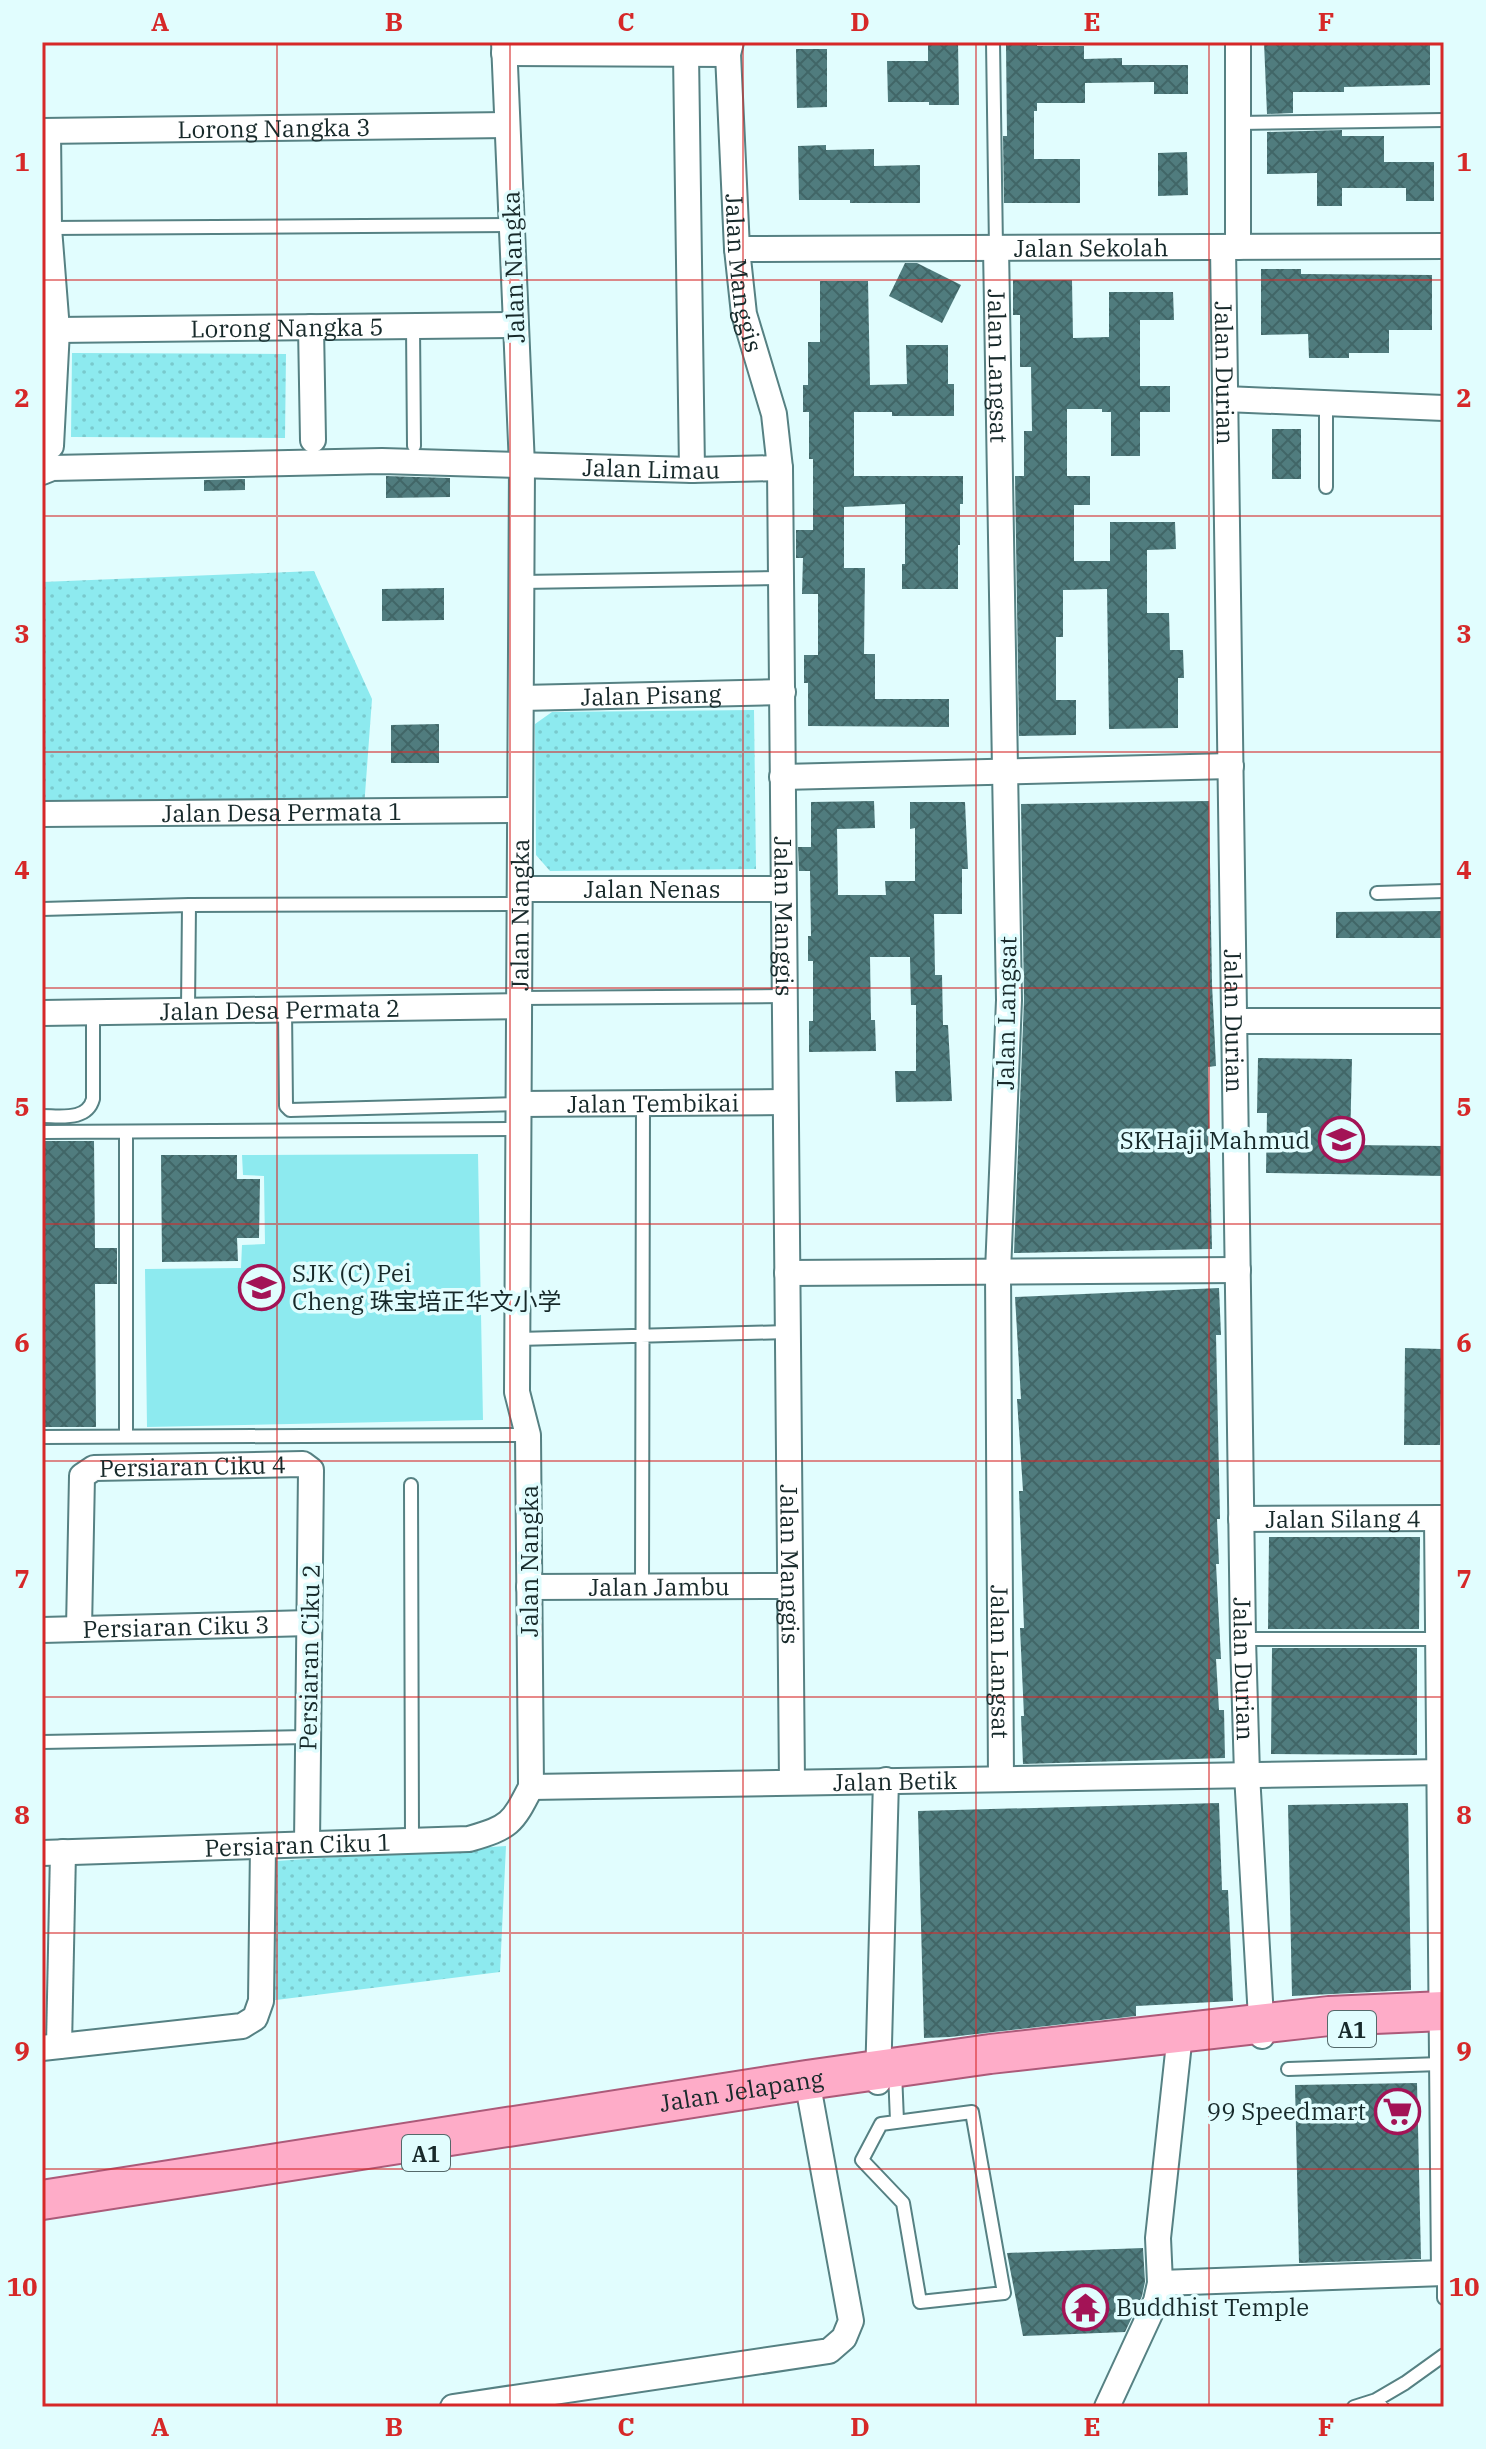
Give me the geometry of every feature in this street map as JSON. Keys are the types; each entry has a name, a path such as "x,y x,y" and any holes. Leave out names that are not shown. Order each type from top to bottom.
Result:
{"main road":[{"name":"Jalan Jelapang","path":"886,2075 1179,2043 1364,2013 1442,2018"},
{"name":"Jalan Jelapang","path":"42,2200 886,2075 1092,2041 1262,2029"},
{"name":"Jalan Jelapang","path":"42,2212 808,2086"}],"street":[{"name":"Jalan Durian","path":"1238,42 1238,123 1225,399 1243,1639 1253,1774 1262,2029"},
{"name":"Jalan Manggis","path":"504,48 686,54 730,48 737,249 744,314 774,414 780,468 792,1782"},
{"name":"Jalan Nangka","path":"504,48 522,466 517,1392 528,1435 531,1787"},
{"path":"686,54 692,470"},
{"name":"Lorong Nangka 3","path":"45,131 507,125"},
{"path":"45,131 57,330 47,448"},
{"name":"Jalan Sekolah","path":"737,249 1444,246"},
{"name":"Jalan Langsat","path":"996,248 1009,1000 998,1272 1001,1779"},
{"name":"Lorong Nangka 5","path":"57,330 515,325"},
{"path":"311,327 313,440"},
{"path":"1225,399 1444,408"},
{"name":"Jalan Limau","path":"42,472 52,468 382,461 692,470 780,468"},
{"name":"Jalan Pisang","path":"521,698 783,692"},
{"path":"782,777 1231,766"},
{"name":"Jalan Desa Permata 1","path":"42,814 520,810"},
{"name":"Jalan Nenas","path":"520,896 783,889"},
{"name":"Jalan Desa Permata 2","path":"42,1013 520,1002"},
{"path":"1234,1021 1444,1021"},
{"name":"Jalan Tembikai","path":"519,1104 785,1102"},
{"path":"787,1273 1238,1270"},
{"name":"Persiaran Ciku 4","path":"79,1629 82,1476 94,1468 303,1464 311,1470"},
{"name":"Persiaran Ciku 2","path":"307,1844 311,1470"},
{"path":"1160,2283 1444,2273 1441,1772 1437,1639 1441,1518"},
{"name":"Jalan Silang 4","path":"1241,1519 1441,1518"},
{"name":"Jalan Jambu","path":"529,1587 790,1586"},
{"name":"Persiaran Ciku 3","path":"42,1630 309,1623"},
{"name":"Jalan Betik","path":"531,1787 1441,1772"},
{"path":"886,1780 886,2075"},
{"name":"Persiaran Ciku 1","path":"52,1852 469,1839 500,1830 515,1818 531,1787"},
{"path":"52,1852 50,2047 242,2026 255,2018 261,2001 263,1846"},
{"path":"1107,2407 1156,2301 1160,2283 1158,2238 1179,2043"},
{"path":"462,2406 829,2351 844,2338 851,2321 808,2086"}],"lane":[{"path":"993,42 996,248"},
{"path":"1238,123 1444,120"},
{"path":"49,228 512,225"},
{"path":"413,326 414,446"},
{"path":"1326,403 1326,487"},
{"path":"521,582 781,578"},
{"path":"1377,893 1444,891"},
{"path":"42,909 520,896"},
{"path":"188,1009 189,905"},
{"path":"520,1002 784,996"},
{"path":"285,1009 286,1106 290,1110 519,1104"},
{"path":"42,1116 74,1116 86,1112 91,1106 93,1013"},
{"path":"642,1587 643,1103"},
{"path":"42,1132 519,1129"},
{"path":"126,1132 126,1436"},
{"path":"518,1339 787,1332"},
{"path":"42,1437 528,1435"},
{"path":"411,1485 412,1841"},
{"path":"1243,1639 1437,1639"},
{"path":"42,1742 308,1737"},
{"path":"1288,2069 1441,2064"},
{"path":"886,2075 897,2121"},
{"path":"972,2112 1004,2293 920,2302 903,2203 862,2160 881,2124 897,2121 972,2112"},
{"path":"1444,2273 1444,2298"},
{"path":"1354,2407 1379,2403 1444,2355"}],"shaded area":[{"path":"72,353 286,354 285,438 71,437"},
{"path":"314,571 372,699 364,808 42,814 42,582"},
{"path":"754,710 756,869 550,871 536,855 535,724 552,712"},
{"path":"478,1154 483,1420 147,1427 145,1269 241,1268 242,1245 265,1244 264,1176 243,1175 242,1155"},
{"path":"506,1846 500,1972 268,2001 276,1861"}],"building":[{"path":"928,42 958,42 959,105 888,102 887,61 928,61"},
{"path":"1264,42 1430,42 1430,85 1344,87 1344,92 1293,92 1293,113 1267,114"},
{"path":"1037,43 1037,46 1084,46 1084,59 1122,58 1122,65 1188,65 1188,94 1154,94 1154,82 1085,83 1085,103 1037,103 1037,111 1034,111 1034,159 1080,159 1080,203 1004,203 1006,44"},
{"path":"796,49 827,49 827,107 797,108"},
{"path":"1342,130 1342,136 1384,136 1384,162 1434,162 1434,201 1406,201 1406,188 1342,188 1342,206 1317,206 1317,173 1267,174 1267,132"},
{"path":"826,145 826,150 874,149 874,166 920,165 920,203 799,200 798,146"},
{"path":"1187,152 1188,195 1158,196 1158,153"},
{"path":"905,263 917,263 961,285 942,323 889,296"},
{"path":"1261,269 1301,269 1301,274 1432,275 1432,330 1389,330 1389,353 1349,353 1349,358 1309,358 1308,334 1261,335"},
{"path":"1013,280 1072,280 1073,338 1109,337 1109,292 1173,292 1174,320 1140,320 1140,386 1170,386 1170,412 1140,412 1140,456 1111,456 1111,412 1067,409 1067,476 1090,476 1090,505 1074,505 1074,561 1110,561 1110,522 1175,522 1176,549 1147,550 1147,613 1169,613 1170,650 1183,650 1184,678 1178,678 1178,728 1109,729 1107,589 1063,590 1063,637 1056,637 1056,700 1076,700 1076,735 1019,736 1015,476 1024,476 1024,431 1032,431 1031,367 1020,367 1020,315 1013,315"},
{"path":"820,281 868,281 870,385 907,384 906,345 948,345 948,384 954,384 954,416 892,416 892,412 854,412 854,476 963,476 958,589 902,589 905,504 844,507 844,568 865,568 864,654 875,654 875,699 949,699 949,727 808,726 808,683 804,683 804,655 818,655 818,594 802,594 803,558 796,558 796,530 813,530 813,459 809,459 809,412 803,412 803,385 808,385 808,342 820,342"},
{"path":"1272,429 1301,429 1301,479 1272,479"},
{"path":"386,476 450,478 450,497 386,498"},
{"path":"245,479 245,490 204,491 204,480"},
{"path":"444,588 444,620 382,621 382,589"},
{"path":"439,724 439,763 391,763 391,725"},
{"path":"874,801 875,828 837,829 838,895 886,895 885,881 915,881 915,828 910,829 910,802 965,802 968,869 962,869 962,914 934,914 935,975 942,975 943,1025 948,1025 952,1101 896,1102 895,1071 916,1071 916,1005 911,1005 910,957 870,957 871,1020 875,1020 876,1051 809,1052 809,1021 813,1021 813,961 808,961 808,936 811,936 810,871 799,871 798,847 811,847 811,802"},
{"path":"1209,801 1216,1066 1208,1067 1212,1249 1014,1253 1024,1000 1021,804"},
{"path":"1444,911 1444,938 1336,938 1336,912"},
{"path":"1258,1058 1352,1059 1350,1145 1444,1146 1444,1176 1266,1173 1267,1113 1257,1113"},
{"path":"42,1141 94,1141 95,1248 117,1248 117,1284 95,1284 96,1427 42,1427"},
{"path":"161,1155 237,1155 237,1179 260,1179 259,1238 237,1238 238,1261 162,1262"},
{"path":"1219,1288 1221,1335 1216,1335 1220,1519 1217,1519 1219,1564 1216,1564 1221,1659 1216,1659 1219,1710 1224,1710 1225,1758 1023,1764 1020,1628 1024,1628 1019,1491 1023,1491 1015,1297"},
{"path":"1405,1348 1442,1349 1440,1445 1404,1445"},
{"path":"1269,1537 1420,1537 1419,1629 1268,1629"},
{"path":"1272,1648 1417,1648 1417,1755 1271,1754"},
{"path":"1219,1803 1222,1890 1228,1890 1233,2001 1136,2006 1136,2016 924,2038 918,1811"},
{"path":"1408,1803 1411,1990 1292,1996 1288,1805"},
{"path":"1417,2083 1421,2259 1299,2263 1295,2085"},
{"name":"Buddhist Temple","path":"1143,2248 1145,2282 1142,2296 1125,2332 1023,2336 1007,2253"}],"place":[{"name":"SK Haji Mahmud","path":"1341,1140"},
{"name":"SJK (C) Pei Cheng 珠宝培正华文小学","path":"261,1287"},
{"name":"99 Speedmart","path":"1397,2111"},
{"name":"Buddhist Temple","path":"1085,2307"}]}
